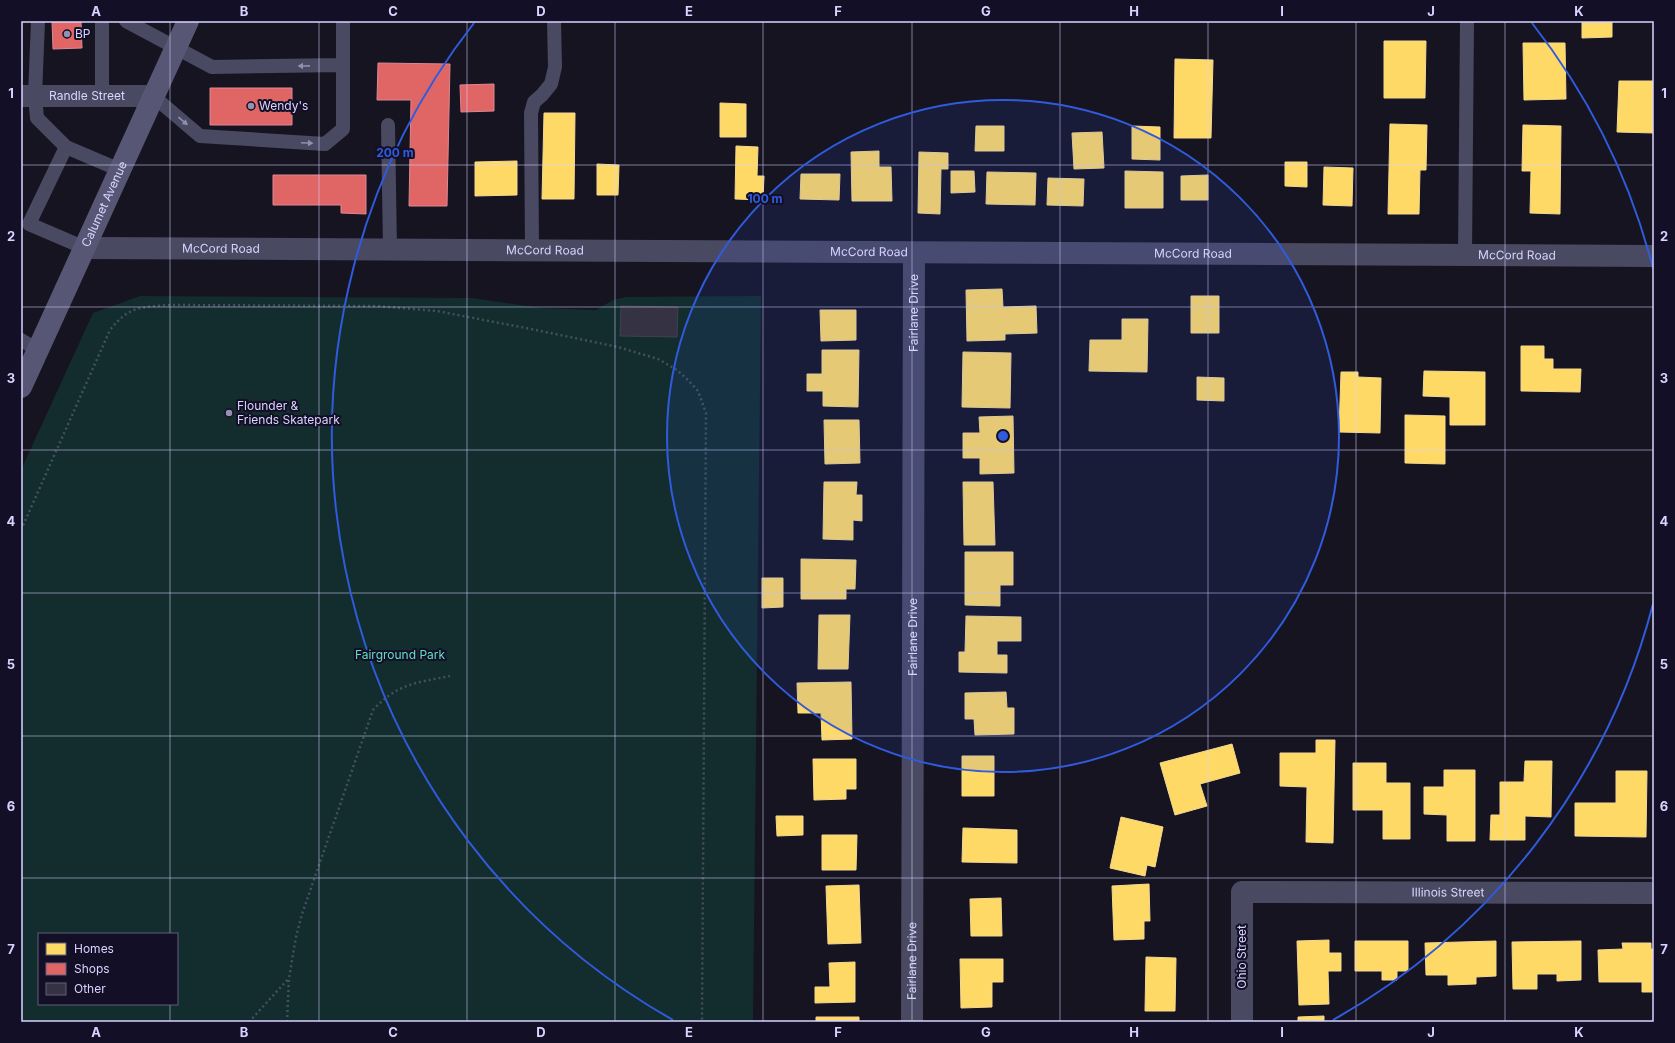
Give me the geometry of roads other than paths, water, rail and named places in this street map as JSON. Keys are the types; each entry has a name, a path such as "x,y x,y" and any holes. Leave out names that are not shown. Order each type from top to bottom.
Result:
{"main road":[{"name":"Calumet Avenue","path":"21,387 30,345 85,248 188,21"}],"street":[{"name":"Randle Street","path":"28,96 153,96"},
{"name":"McCord Road","path":"85,248 1654,256"},
{"name":"Fairlane Drive","path":"912,1022 914,253"},
{"name":"Illinois Street","path":"1242,892 1654,893"},
{"name":"Ohio Street","path":"1242,892 1242,1022"}],"lane":[{"path":"38,21 28,96 37,118 66,147 120,170"},
{"path":"102,21 102,96"},
{"path":"126,21 212,67 343,65"},
{"path":"153,96 200,136 325,144 343,129 343,21"},
{"path":"532,250 531,113 534,102 551,84 555,68 554,21"},
{"path":"1465,255 1467,21"},
{"path":"388,125 390,250"},
{"path":"66,147 25,227 85,248"}],"place":[{"name":"BP","path":"67,34"},
{"name":"Wendy's","path":"251,106"},
{"name":"Flounder & Friends Skatepark","path":"229,413"}],"park label":[{"name":"Fairground Park","path":"400,655"}]}
